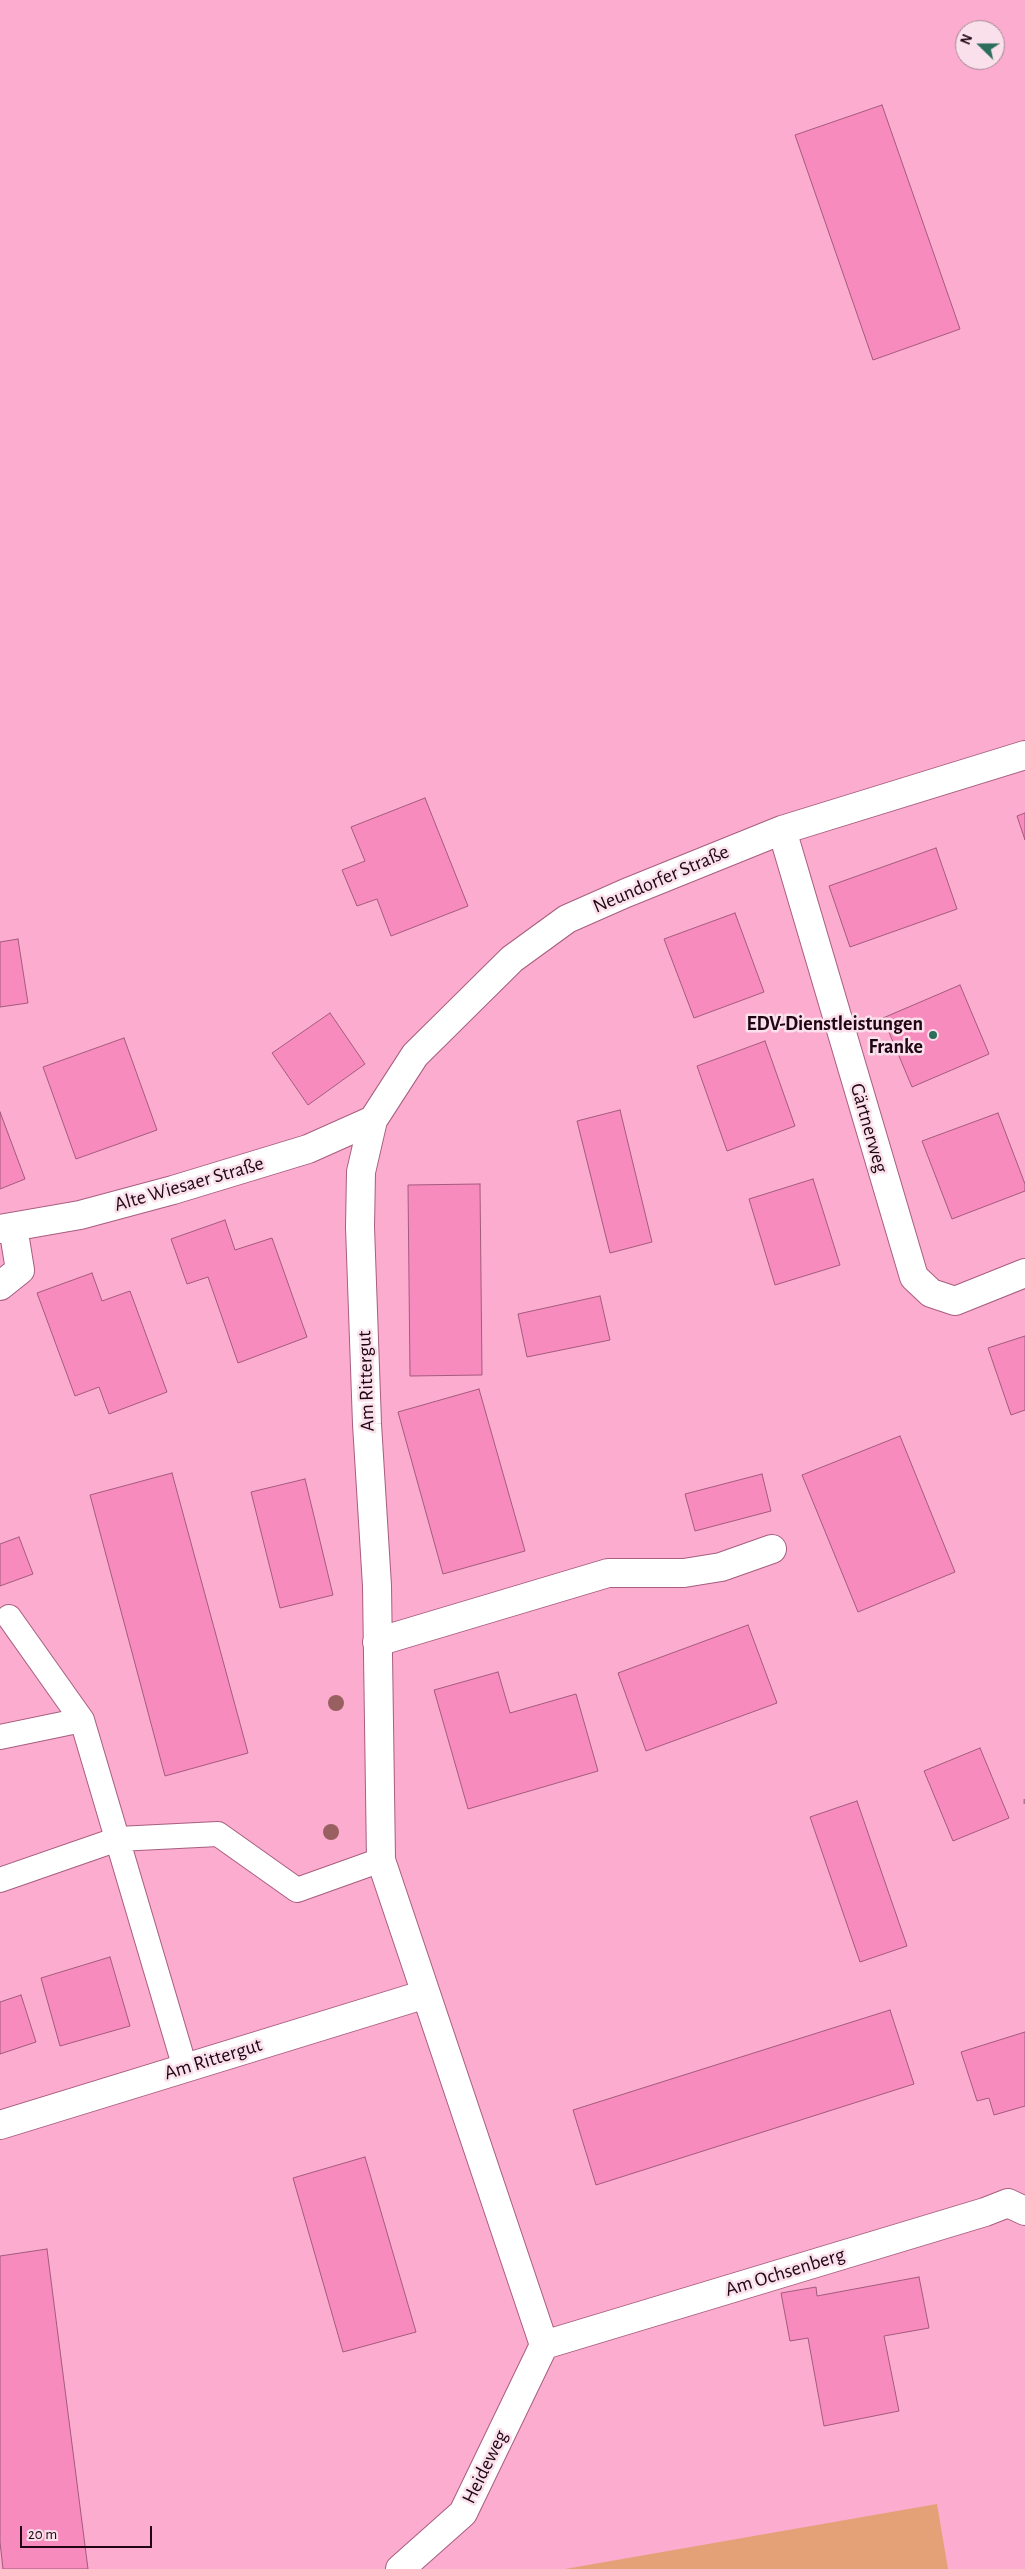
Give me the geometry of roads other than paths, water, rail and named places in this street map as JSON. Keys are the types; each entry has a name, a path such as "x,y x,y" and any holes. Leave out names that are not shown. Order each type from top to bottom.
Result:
{"street":[{"name":"Neundorfer Straße","path":"373,1120 416,1055 512,959 567,920 626,892 782,830 1025,755"},
{"name":"Gärtnerweg","path":"782,830 914,1277 931,1293 955,1301 1025,1273"},
{"name":"Alte Wiesaer Straße","path":"7,1228 80,1215 173,1190 308,1148 373,1120"},
{"name":"Am Rittergut","path":"373,1120 361,1172 360,1227 377,1586 381,1860 544,2345"},
{"path":"0,1286 20,1270 7,1228"},
{"path":"377,1642 608,1573 693,1571 721,1567 772,1549"},
{"name":"Am Rittergut","path":"0,2125 426,1994"},
{"name":"Am Ochsenberg","path":"544,2345 985,2212 1008,2203 1025,2211"},
{"name":"Heideweg","path":"400,2569 463,2512 544,2345"}],"lane":[{"path":"10,1616 82,1720 185,2068"},
{"path":"0,1737 82,1720"},
{"path":"0,1880 118,1839 218,1834 297,1890 381,1860"}],"place":[{"name":"EDV-Dienstleistungen Franke","path":"933,1035"}]}
